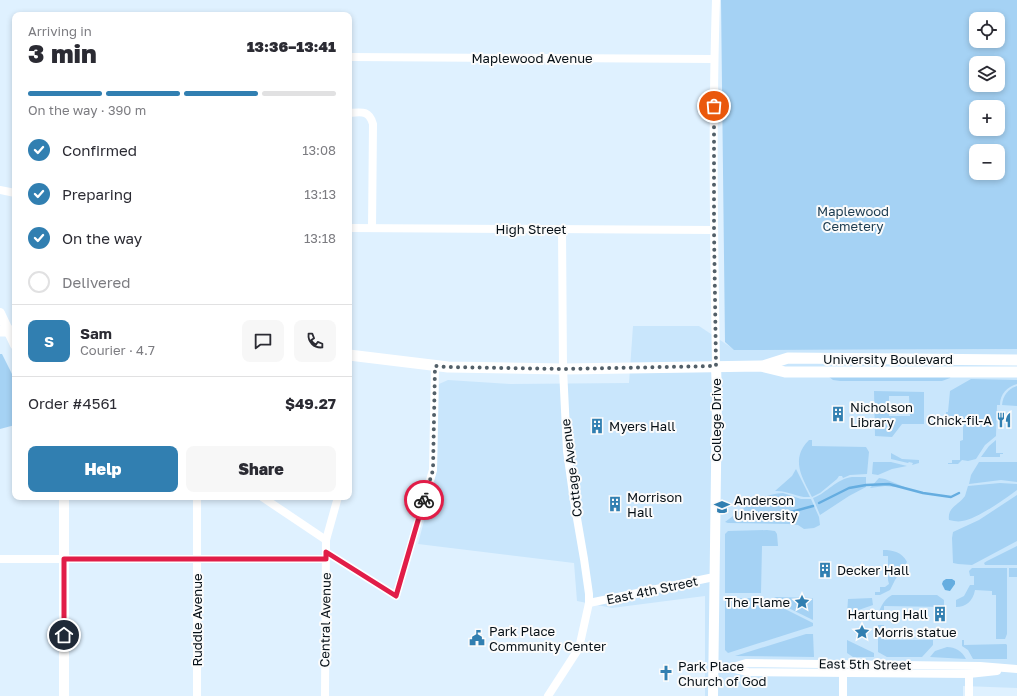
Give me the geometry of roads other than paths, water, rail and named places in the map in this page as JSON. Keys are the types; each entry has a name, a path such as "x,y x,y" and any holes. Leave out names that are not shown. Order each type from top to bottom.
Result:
{"main road":[{"name":"University Boulevard","path":"352,355 448,367 563,369 761,366 785,372 1017,372"},
{"name":"University Boulevard","path":"761,366 788,358 1017,360"}],"street":[{"name":"College Drive","path":"713,696 717,395 714,230 714,59 716,0"},
{"name":"Maplewood Avenue","path":"352,57 714,59"},
{"path":"352,113 368,114 373,124 372,228"},
{"path":"0,190 12,192"},
{"name":"High Street","path":"352,228 714,230"},
{"name":"Cottage Avenue","path":"548,696 579,648 589,603 584,559 567,451 563,369 562,229"},
{"path":"0,313 8,331"},
{"path":"820,359 820,372"},
{"path":"0,559 197,559 326,556 396,596 433,470 435,366"},
{"path":"64,500 64,696"},
{"name":"Ruddle Avenue","path":"197,500 197,696"},
{"path":"266,500 326,540"},
{"name":"Central Avenue","path":"325,696 326,540 337,500"},
{"name":"East 4th Street","path":"589,603 714,576"},
{"name":"East 5th Street","path":"713,669 730,668 746,663 980,666 1015,669"},
{"path":"843,664 843,696"},
{"path":"730,668 748,672 970,674 1015,669"},
{"path":"969,675 970,696"}],"waterway":[{"path":"819,503 849,488 866,485 889,484 923,493 951,497 959,493"},
{"path":"780,515 813,506"}],"place":[{"name":"Nicholson Library","path":"838,414"},
{"name":"Chick-fil-A","path":"1004,420"},
{"name":"Myers Hall","path":"597,426"},
{"name":"Morrison Hall","path":"615,504"},
{"name":"Anderson University","path":"722,507"},
{"name":"Decker Hall","path":"825,570"},
{"name":"The Flame","path":"802,602"},
{"name":"Hartung Hall","path":"940,614"},
{"name":"Morris statue","path":"862,632"},
{"name":"Park Place Community Center","path":"477,638"},
{"name":"Park Place Church of God","path":"666,673"}],"park label":[{"name":"Maplewood Cemetery","path":"853,218"}]}
